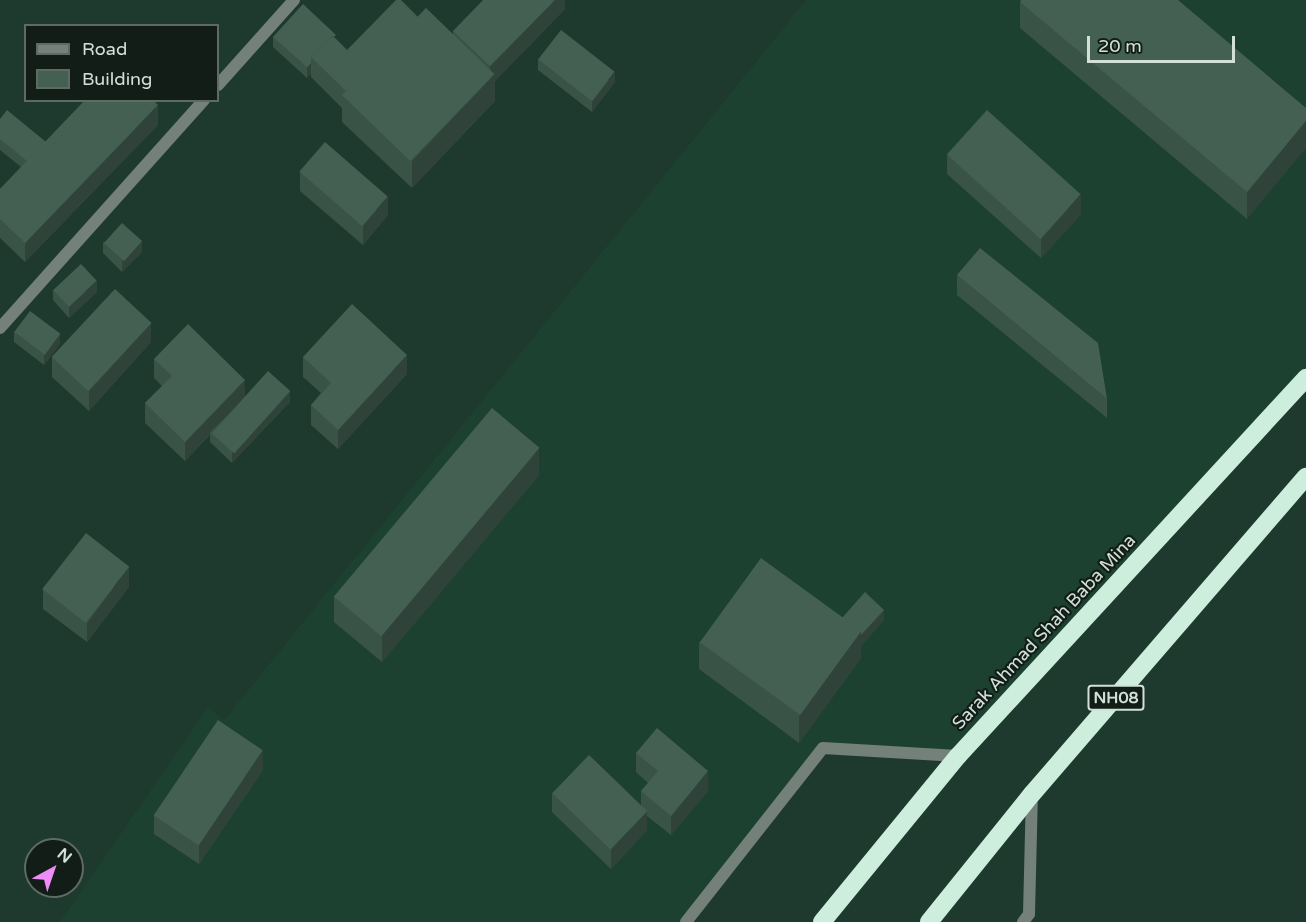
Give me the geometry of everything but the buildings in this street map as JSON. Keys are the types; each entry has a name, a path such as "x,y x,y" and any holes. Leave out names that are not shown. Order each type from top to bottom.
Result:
{"highway":[{"name":"Sarak Ahmad Shah Baba Mina","path":"822,922 958,756 1306,378"},
{"name":"NH08","path":"929,922 1032,795 1306,477"}],"street":[{"path":"219,84 294,0"},
{"path":"1,326 202,102"},
{"path":"686,922 823,748 958,756"},
{"path":"1023,922 1029,914 1032,795"}],"shaded area":[{"path":"806,0 1306,0 1306,378 958,756 823,748 686,922 60,922 77,898 84,898 84,887 208,707 224,720"}]}
